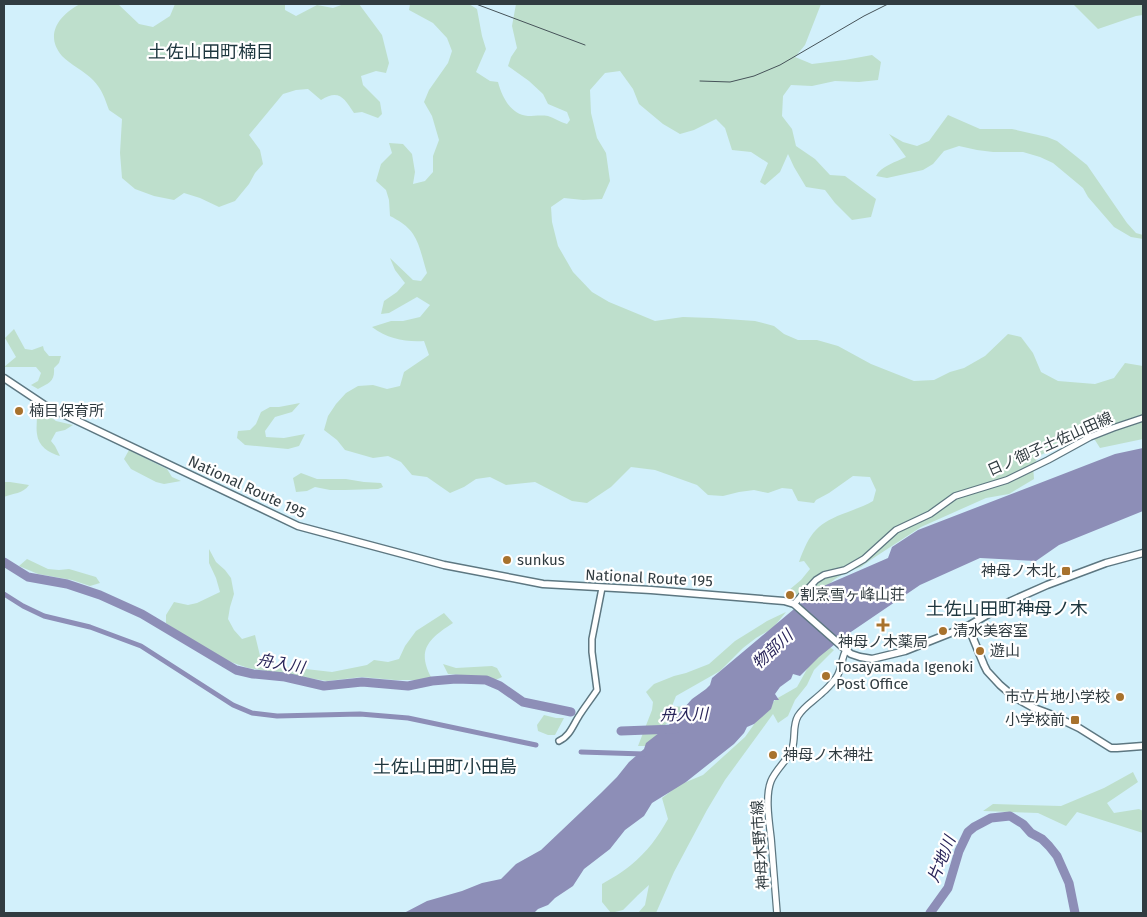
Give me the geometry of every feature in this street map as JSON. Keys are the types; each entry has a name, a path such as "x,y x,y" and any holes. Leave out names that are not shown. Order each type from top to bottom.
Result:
{"main road":[{"name":"National Route 195","path":"4,378 46,406 298,526 444,565 543,584 651,590 784,601 796,606 851,654 860,658 872,659 905,651 968,626 1011,601 1047,585 1106,563 1143,553"},
{"name":"日ノ御子土佐山田線","path":"796,606 804,592 816,580 845,570 864,558 896,530 930,514 955,496 1007,480 1090,438 1143,418"},
{"path":"968,626 987,671 1014,698 1079,728 1111,748 1143,746"},
{"name":"神母木野市線","path":"777,913 769,790 775,774 788,757 794,744 798,716 837,676 842,666 844,648"}],"street":[{"path":"559,741 574,727 578,717 597,690 592,638 602,588"}],"green space":[{"path":"80,4 118,4 139,24 153,27 170,16 175,4 285,4 285,10 296,16 317,5 333,8 344,4 359,4 382,35 389,63 386,73 376,71 361,76 363,85 380,102 382,114 378,118 362,112 354,113 344,99 337,95 321,100 308,89 283,94 249,135 260,150 263,164 235,201 219,207 184,193 174,200 154,196 135,189 122,178 120,153 122,119 109,110 105,98 96,83 62,56 54,41 56,26 60,20"},
{"path":"410,4 469,4 477,9 486,49 476,72 490,81 498,82 508,104 522,115 548,116 567,124 570,120 567,112 548,104 543,94 508,66 517,48 512,26 516,4 821,4 805,45 795,57 812,64 872,55 881,62 878,80 859,82 835,81 812,86 791,85 783,96 782,116 792,129 796,146 815,159 830,175 845,176 876,199 871,217 852,220 825,190 806,187 788,154 780,172 765,185 760,182 768,163 751,152 732,150 725,128 716,119 694,130 680,134 663,124 639,104 633,89 620,71 605,73 590,90 591,113 597,138 606,153 610,181 602,199 564,198 551,207 552,222 558,246 573,272 592,292 609,302 655,321 683,317 755,321 774,326 784,334 798,340 817,340 838,346 871,364 914,381 934,380 964,368 985,356 1008,334 1021,337 1033,353 1041,372 1058,381 1095,384 1114,378 1125,363 1143,366 1143,439 1100,448 1093,437 1078,436 1039,456 1033,466 1034,479 1009,494 986,498 921,527 861,567 835,579 808,602 789,590 810,569 804,561 799,562 807,543 816,530 829,520 873,501 876,490 870,477 853,476 814,503 798,501 792,489 782,488 768,493 754,490 723,496 708,495 697,485 655,470 631,467 611,487 587,503 572,501 535,482 506,485 490,477 476,479 450,493 427,477 412,475 401,462 388,456 373,458 345,450 337,440 324,430 328,416 336,404 346,393 358,386 373,385 387,389 400,386 404,372 429,355 424,341 397,339 372,327 391,321 403,321 420,317 430,305 417,297 389,313 381,314 384,301 397,292 405,283 395,270 390,258 413,280 421,281 427,273 415,238 406,226 390,216 386,190 376,181 381,164 392,153 389,143 403,144 412,154 415,172 413,184 425,181 433,172 433,156 439,140 432,116 424,102 429,90 448,63 452,51 447,38 433,23 409,10"},
{"path":"1073,4 1143,4 1143,15 1098,29"},
{"path":"948,115 980,129 1012,129 1057,141 1087,165 1127,223 1136,233 1143,235 1143,239 1131,237 1114,227 1088,197 1083,188 1053,163 1023,152 993,152 959,146 944,151 933,164 923,170 887,178 876,176 885,167 906,157 889,134 903,142 917,146 929,141"},
{"path":"14,329 25,349 32,350 43,346 49,356 61,356 59,363 54,368 52,379 38,389 31,385 38,381 41,373 36,367 4,367 16,357 5,338"},
{"path":"300,403 292,412 275,417 265,431 266,437 284,438 305,434 299,446 288,449 245,445 237,438 238,431 250,430 256,424 261,412 270,407"},
{"path":"42,411 56,421 73,425 65,430 56,432 51,441 60,456 52,453 39,442 37,416"},
{"path":"129,450 167,469 172,477 181,481 164,484 131,469 124,459"},
{"path":"301,473 317,479 346,479 381,483 383,487 378,489 330,490 315,487 307,491 296,492 293,478"},
{"path":"4,482 29,485 21,492 4,497"},
{"path":"209,549 216,562 231,578 234,594 228,619 242,639 255,635 262,664 332,672 367,665 374,660 388,662 399,659 405,646 416,631 444,613 453,623 432,639 425,652 425,659 431,677 418,680 395,680 362,677 327,681 248,668 209,652 166,623 166,615 174,602 188,605 197,603 220,592 209,563"},
{"path":"27,559 48,569 69,569 96,577 100,583 90,586 72,580 38,574 19,566"},
{"path":"786,612 773,628 743,648 720,671 676,696 672,706 685,707 666,724 648,746 638,746 652,710 653,702 646,692 654,684 709,664 735,641 767,621"},
{"path":"829,647 834,650 814,670 807,685 795,700 788,716 778,723 773,714 725,780 674,872 656,913 638,913 645,905 649,885 623,910 611,913 602,902 602,884 631,865 656,838 668,819 662,798 679,785 703,775 745,737 760,716 776,699 797,687 811,662"},
{"path":"443,664 456,668 492,666 497,668 502,677 490,680 448,674"},
{"path":"544,715 564,718 555,735 548,735 538,731 537,725"},
{"path":"1133,772 1138,782 1107,803 1114,813 1139,809 1143,811 1143,833 1077,812 1066,826 1038,813 983,811 993,804 1061,806 1104,788"}],"water":[{"name":"物部川","path":"1143,448 1143,511 1059,545 1036,561 980,558 920,585 845,636 819,657 800,676 793,674 791,679 780,687 775,694 779,700 774,700 771,709 754,724 747,727 734,744 686,782 652,803 644,816 625,830 610,849 584,869 573,886 548,905 534,913 404,913 427,901 482,883 501,879 516,864 541,850 617,777 629,762 644,749 646,743 668,726 692,699 710,685 712,678 819,588 888,558 892,547 918,530 1115,454"}],"waterway":[{"name":"舟入川","path":"4,562 28,577 67,584 100,595 142,614 236,670 253,674 285,677 324,686 362,682 408,686 456,679 486,680 500,686 523,702 571,712"},
{"path":"4,594 44,616 90,627 141,646 233,705 252,713 277,716 360,714 408,718 536,745"},
{"name":"舟入川","path":"621,731 675,729"},
{"path":"581,752 644,754"},
{"name":"片地川","path":"930,913 948,888 959,851 968,832 991,818 1010,816 1023,824 1031,833 1042,839 1057,856 1069,883 1075,913"}],"railway":[{"path":"476,4 585,45"},
{"path":"700,81 730,82 754,76 780,65 888,4"}],"place":[{"name":"楠目保育所","path":"19,411"},
{"name":"sunkus","path":"507,560"},
{"name":"神母ノ木北","path":"1066,571"},
{"name":"割烹雪ヶ峰山荘","path":"790,595"},
{"name":"神母ノ木薬局","path":"883,625"},
{"name":"清水美容室","path":"943,631"},
{"name":"遊山","path":"980,651"},
{"name":"Tosayamada Igenoki Post Office","path":"826,676"},
{"name":"市立片地小学校","path":"1120,697"},
{"name":"小学校前","path":"1075,720"},
{"name":"神母ノ木神社","path":"773,755"}],"district":[{"name":"土佐山田町楠目","path":"211,52"},
{"name":"土佐山田町神母ノ木","path":"1007,609"},
{"name":"土佐山田町小田島","path":"445,767"}]}
